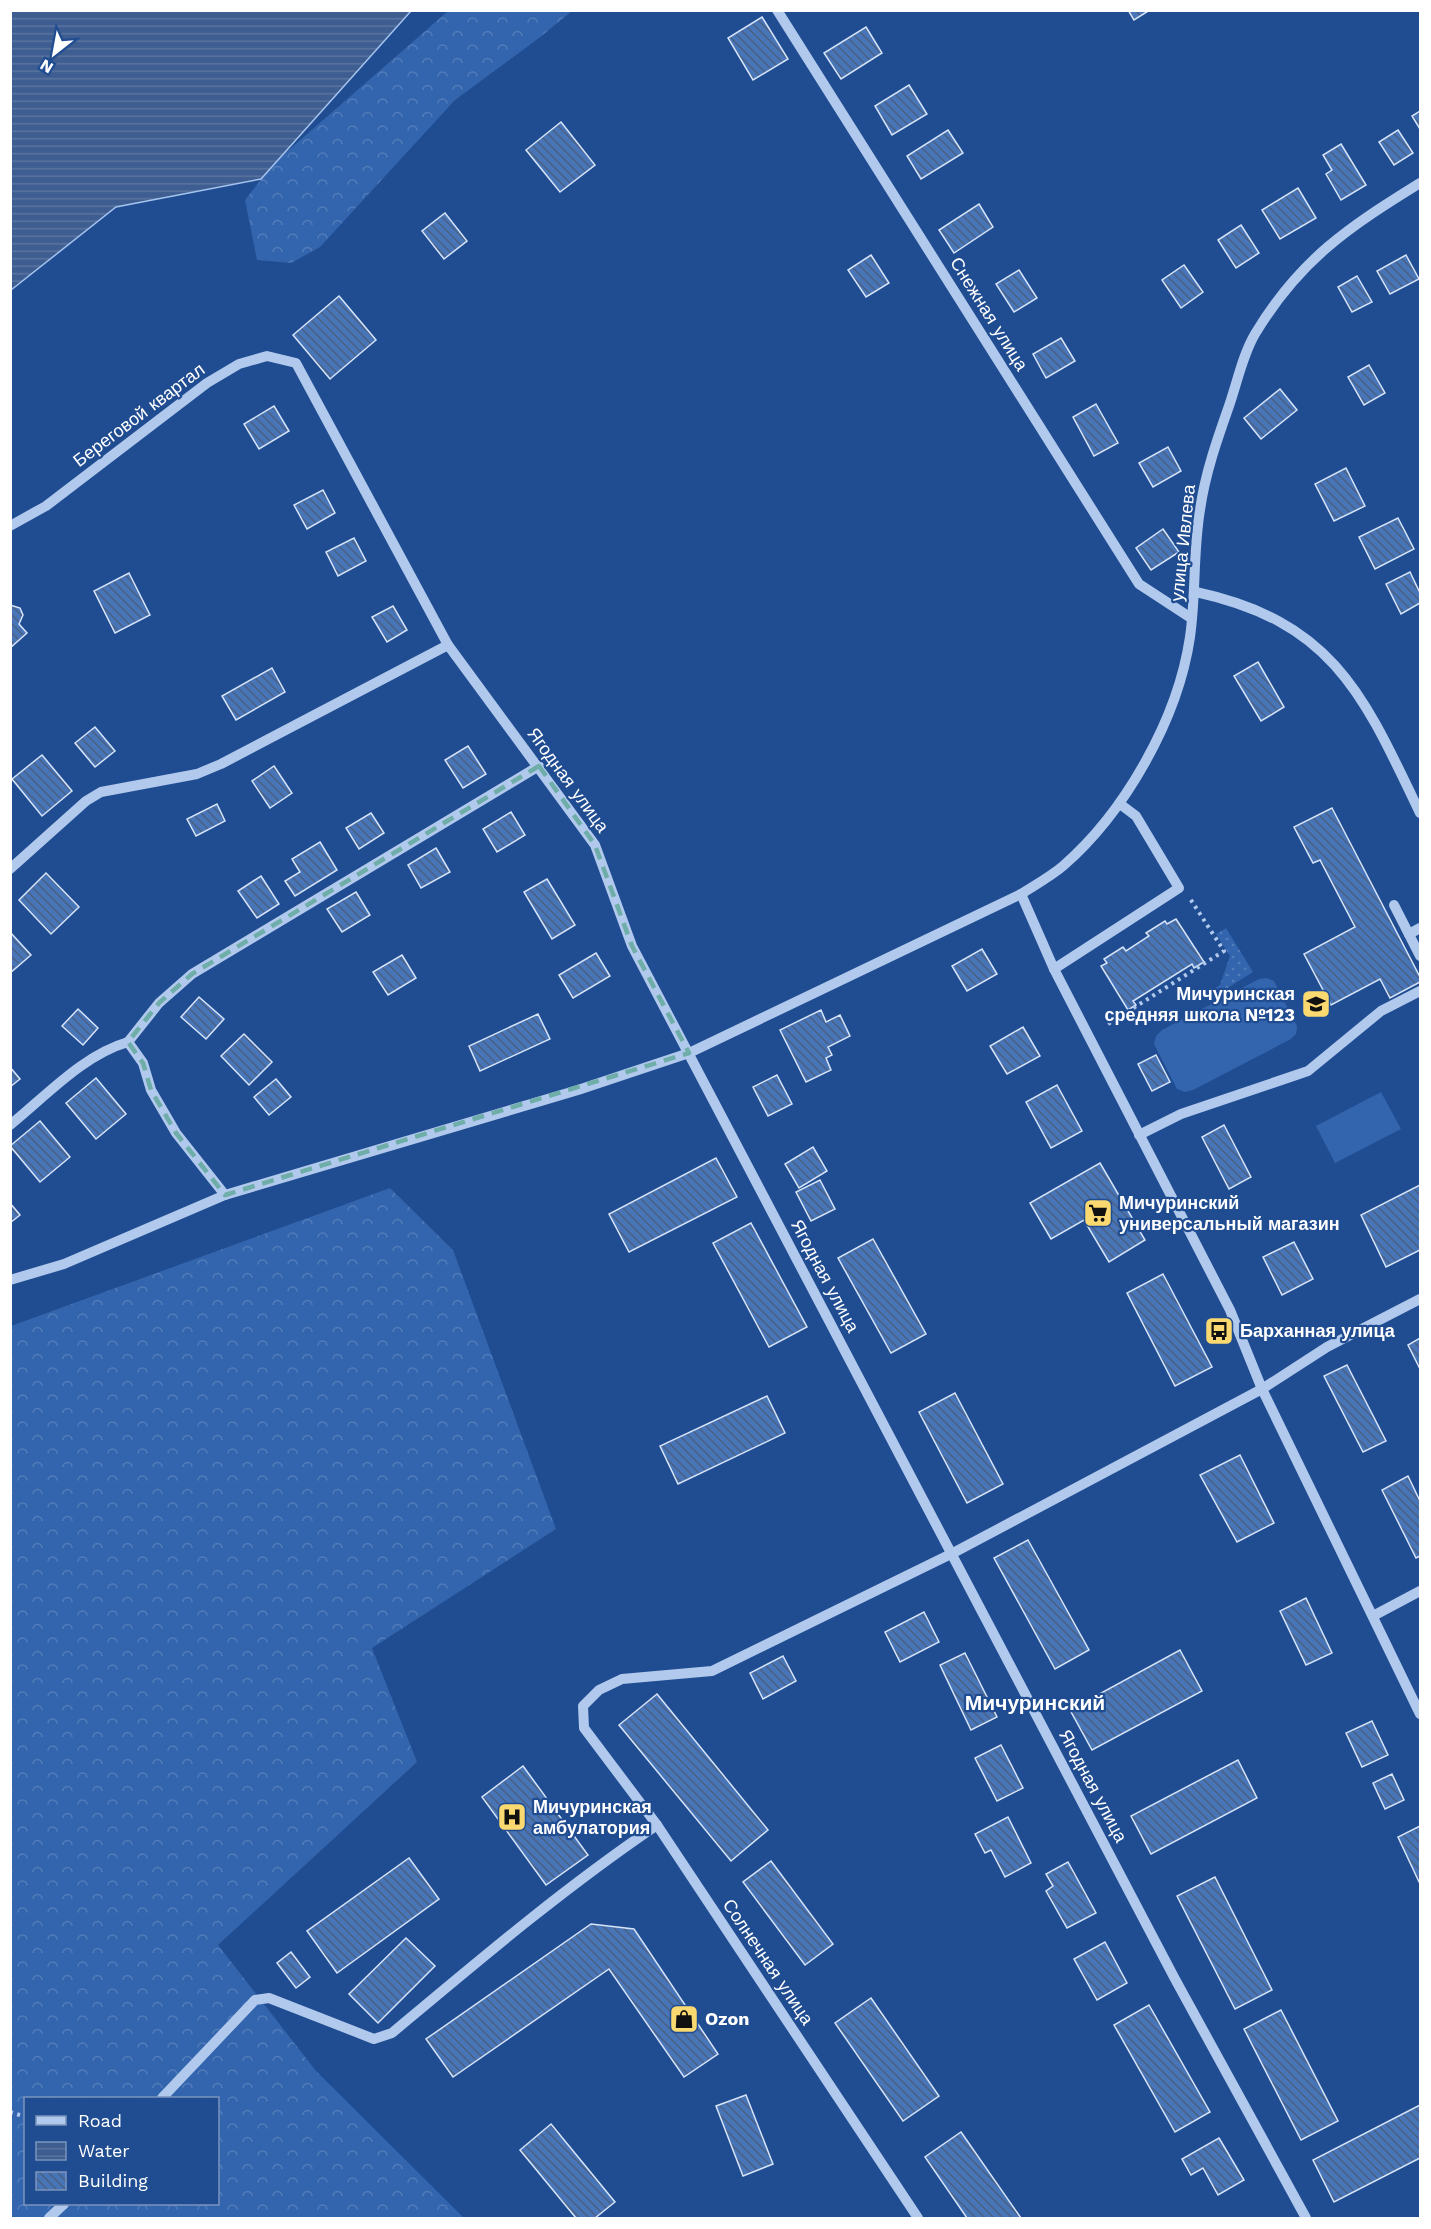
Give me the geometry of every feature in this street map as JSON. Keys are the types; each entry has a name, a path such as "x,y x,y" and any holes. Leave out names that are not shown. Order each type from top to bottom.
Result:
{"street":[{"name":"Снежная улица","path":"777,10 1139,584 1191,618"},
{"name":"улица Ивлева","path":"10,1280 64,1264 225,1195 566,1093 689,1053 1021,894 1063,866 1120,804 1140,775 1170,711 1190,638 1196,592 1199,512 1209,465 1254,335 1286,290 1321,250 1360,220 1420,183"},
{"name":"Береговой квартал","path":"10,526 46,506 207,383 239,364 267,356 296,363"},
{"name":"Ягодная улица","path":"296,363 448,645 595,845 632,946 1170,1968 1306,2218"},
{"path":"1196,592 1235,601 1282,622 1310,641 1342,673 1369,708 1420,813"},
{"path":"10,869 86,801 101,792 197,774 448,645"},
{"path":"10,1125 90,1060 112,1047 128,1042 159,1003 192,974 539,766"},
{"path":"1054,969 1179,888 1136,816 1120,804"},
{"path":"1021,894 1054,969 1230,1310 1262,1389 1420,1714"},
{"path":"1394,905 1420,956"},
{"path":"1409,934 1420,928"},
{"path":"1139,1135 1181,1114 1308,1071 1381,1011 1420,991"},
{"path":"128,1042 143,1063 152,1090 176,1132 225,1195"},
{"path":"952,1553 1262,1389 1327,1347 1420,1299"},
{"name":"Солнечная улица","path":"918,2218 657,1825 584,1728 583,1706 599,1690 622,1679 712,1671 952,1553"},
{"path":"1372,1616 1420,1591"},
{"path":"163,2097 233,2020 255,2000 269,1998 374,2039 392,2033 546,1906 600,1864 657,1825"},
{"path":"48,2218 63,2205"}],"path":[{"path":"1108,1024 1224,951 1189,897 1179,888"}],"highlighted area":[{"path":"539,766 595,845 632,946 689,1053 225,1195 176,1133 151,1090 143,1063 128,1042 159,1003 192,974"}],"green space":[{"path":"448,11 572,11 455,100 320,247 291,263 257,260 245,200 275,162"},
{"path":"1226,928 1253,972 1218,994 1214,989 1220,985 1230,956 1216,934"},
{"path":"1267,978 1274,981 1297,1026 1296,1034 1291,1039 1193,1090 1185,1092 1177,1089 1154,1044 1156,1036 1162,1030 1259,979"},
{"path":"1381,1092 1401,1129 1335,1163 1316,1126"},
{"path":"390,1188 453,1250 556,1529 372,1648 417,1762 218,1945 316,2071 464,2218 11,2218 11,1326"}],"water":[{"path":"11,10 411,11 261,179 116,207 11,290"}],"building":[{"path":"1128,10 1150,10 1134,20"},
{"path":"762,17 788,59 753,80 728,38"},
{"path":"866,27 882,53 841,79 824,53"},
{"path":"909,85 927,114 892,135 875,106"},
{"path":"1420,111 1420,129 1412,116"},
{"path":"561,122 595,165 560,192 526,150"},
{"path":"948,130 963,153 921,179 907,156"},
{"path":"1398,130 1413,153 1394,165 1379,142"},
{"path":"1341,144 1366,185 1341,200 1326,174 1332,170 1323,155"},
{"path":"1298,188 1316,218 1280,239 1262,210"},
{"path":"979,204 993,227 954,253 939,230"},
{"path":"445,213 467,241 444,259 422,231"},
{"path":"1241,225 1259,253 1236,268 1218,240"},
{"path":"871,255 889,283 866,297 848,270"},
{"path":"1406,255 1419,279 1390,294 1377,271"},
{"path":"1184,265 1203,292 1181,308 1162,280"},
{"path":"1019,270 1037,298 1014,312 996,284"},
{"path":"1357,276 1372,302 1352,312 1338,287"},
{"path":"339,296 376,340 330,379 293,335"},
{"path":"1061,338 1075,361 1046,378 1033,354"},
{"path":"1369,365 1385,393 1364,405 1348,377"},
{"path":"1280,389 1297,410 1261,439 1244,418"},
{"path":"1096,404 1118,443 1094,456 1073,417"},
{"path":"274,406 289,431 259,449 244,424"},
{"path":"1168,447 1181,471 1153,487 1139,463"},
{"path":"1346,468 1365,506 1334,521 1315,484"},
{"path":"323,490 335,513 307,529 294,505"},
{"path":"1398,518 1414,549 1375,569 1359,537"},
{"path":"1163,529 1179,552 1151,570 1136,548"},
{"path":"354,538 366,561 338,576 326,552"},
{"path":"1410,572 1420,593 1420,603 1401,614 1386,584"},
{"path":"129,573 150,615 115,633 94,591"},
{"path":"10,605 20,608 23,615 19,624 27,633 10,648"},
{"path":"393,606 407,630 387,642 372,617"},
{"path":"1258,662 1284,707 1261,721 1234,676"},
{"path":"272,668 285,692 236,720 222,696"},
{"path":"95,727 115,751 95,767 75,743"},
{"path":"468,746 486,774 463,788 445,760"},
{"path":"42,755 72,791 42,816 12,779"},
{"path":"274,766 292,793 270,808 252,781"},
{"path":"217,804 225,821 196,836 187,819"},
{"path":"1332,808 1420,977 1420,982 1390,998 1380,979 1331,1005 1304,954 1355,927 1320,860 1313,863 1294,827"},
{"path":"511,812 525,835 497,852 483,829"},
{"path":"371,813 384,833 359,849 346,828"},
{"path":"320,842 337,870 295,896 285,881 300,872 292,859"},
{"path":"436,848 450,872 421,888 408,865"},
{"path":"46,873 79,907 51,934 19,900"},
{"path":"261,876 279,904 257,918 238,891"},
{"path":"547,879 575,925 552,939 524,892"},
{"path":"356,892 370,915 342,932 327,909"},
{"path":"1176,919 1204,962 1194,968 1192,964 1133,1001 1136,1005 1128,1010 1101,966 1107,963 1104,959 1123,947 1126,951 1149,936 1146,933 1165,921 1167,924"},
{"path":"10,932 31,955 10,973"},
{"path":"982,949 997,974 967,991 952,966"},
{"path":"596,953 610,976 573,998 559,975"},
{"path":"402,955 416,978 388,995 373,972"},
{"path":"199,997 224,1019 206,1039 181,1017"},
{"path":"78,1009 98,1028 83,1045 62,1026"},
{"path":"821,1010 826,1022 840,1015 850,1036 828,1047 832,1055 826,1058 831,1070 806,1082 780,1030"},
{"path":"538,1014 550,1039 480,1071 469,1046"},
{"path":"1023,1027 1040,1056 1007,1074 990,1046"},
{"path":"244,1034 272,1062 249,1085 221,1056"},
{"path":"1156,1055 1170,1082 1152,1091 1138,1064"},
{"path":"10,1067 20,1079 10,1087"},
{"path":"777,1075 792,1104 768,1116 753,1087"},
{"path":"96,1078 126,1114 96,1139 66,1103"},
{"path":"276,1079 291,1097 269,1115 254,1097"},
{"path":"1057,1085 1082,1131 1051,1148 1026,1102"},
{"path":"40,1121 70,1157 40,1182 10,1146"},
{"path":"1224,1125 1251,1177 1229,1189 1202,1137"},
{"path":"813,1147 827,1171 799,1188 785,1164"},
{"path":"716,1158 737,1197 629,1252 609,1214"},
{"path":"1100,1163 1145,1240 1109,1262 1084,1220 1051,1239 1030,1203"},
{"path":"820,1180 835,1209 811,1221 796,1192"},
{"path":"1420,1185 1420,1250 1386,1267 1361,1215"},
{"path":"10,1203 20,1215 10,1223"},
{"path":"751,1223 807,1327 769,1347 713,1243"},
{"path":"873,1239 926,1334 891,1353 838,1258"},
{"path":"1294,1242 1313,1279 1282,1295 1263,1257"},
{"path":"1163,1274 1212,1367 1175,1386 1127,1293"},
{"path":"1420,1338 1420,1369 1408,1345"},
{"path":"1347,1365 1386,1441 1363,1452 1324,1376"},
{"path":"955,1393 1003,1484 967,1503 919,1412"},
{"path":"767,1396 785,1433 678,1484 660,1446"},
{"path":"1240,1455 1274,1523 1237,1542 1200,1475"},
{"path":"1408,1476 1420,1501 1420,1556 1416,1558 1382,1490"},
{"path":"1028,1540 1089,1650 1055,1669 994,1558"},
{"path":"1306,1598 1332,1653 1306,1665 1280,1611"},
{"path":"924,1612 939,1642 900,1662 885,1632"},
{"path":"1180,1650 1202,1691 1092,1750 1070,1710"},
{"path":"965,1653 997,1717 971,1730 940,1665"},
{"path":"783,1656 796,1681 763,1699 750,1673"},
{"path":"657,1694 768,1830 731,1861 619,1725"},
{"path":"1372,1721 1388,1755 1362,1767 1346,1733"},
{"path":"1001,1745 1023,1788 997,1801 975,1758"},
{"path":"1238,1760 1257,1798 1151,1854 1131,1816"},
{"path":"523,1766 588,1855 546,1885 482,1797"},
{"path":"1392,1774 1404,1800 1385,1809 1373,1783"},
{"path":"1008,1817 1031,1863 1005,1877 991,1850 985,1853 975,1834"},
{"path":"1420,1826 1420,1884 1398,1837"},
{"path":"409,1858 439,1899 337,1973 307,1931"},
{"path":"771,1861 833,1944 805,1965 743,1882"},
{"path":"1068,1862 1096,1913 1067,1928 1046,1891 1053,1886 1046,1874"},
{"path":"1215,1877 1272,1990 1235,2009 1177,1896"},
{"path":"591,1924 634,1929 718,2054 684,2077 609,1969 453,2077 426,2039"},
{"path":"406,1938 435,1966 378,2023 349,1994"},
{"path":"1105,1942 1127,1983 1097,2000 1074,1959"},
{"path":"291,1952 310,1977 296,1988 277,1963"},
{"path":"871,1998 939,2096 903,2121 835,2023"},
{"path":"1149,2005 1210,2112 1175,2132 1114,2025"},
{"path":"1281,2010 1338,2121 1301,2140 1244,2029"},
{"path":"746,2095 773,2164 743,2176 716,2106"},
{"path":"1420,2105 1420,2158 1334,2202 1313,2160"},
{"path":"551,2124 615,2202 595,2218 576,2218 520,2150"},
{"path":"961,2132 1021,2218 967,2218 925,2157"},
{"path":"1219,2138 1244,2180 1218,2195 1203,2168 1191,2175 1182,2159"}],"place":[{"name":"Мичуринская средняя школа №123","path":"1316,1004"},
{"name":"Мичуринский универсальный магазин","path":"1098,1213"},
{"name":"Барханная улица","path":"1219,1331"},
{"name":"Мичуринская амбулатория","path":"512,1817"},
{"name":"Ozon","path":"684,2019"}],"district":[{"name":"Мичуринский","path":"1035,1703"}]}
